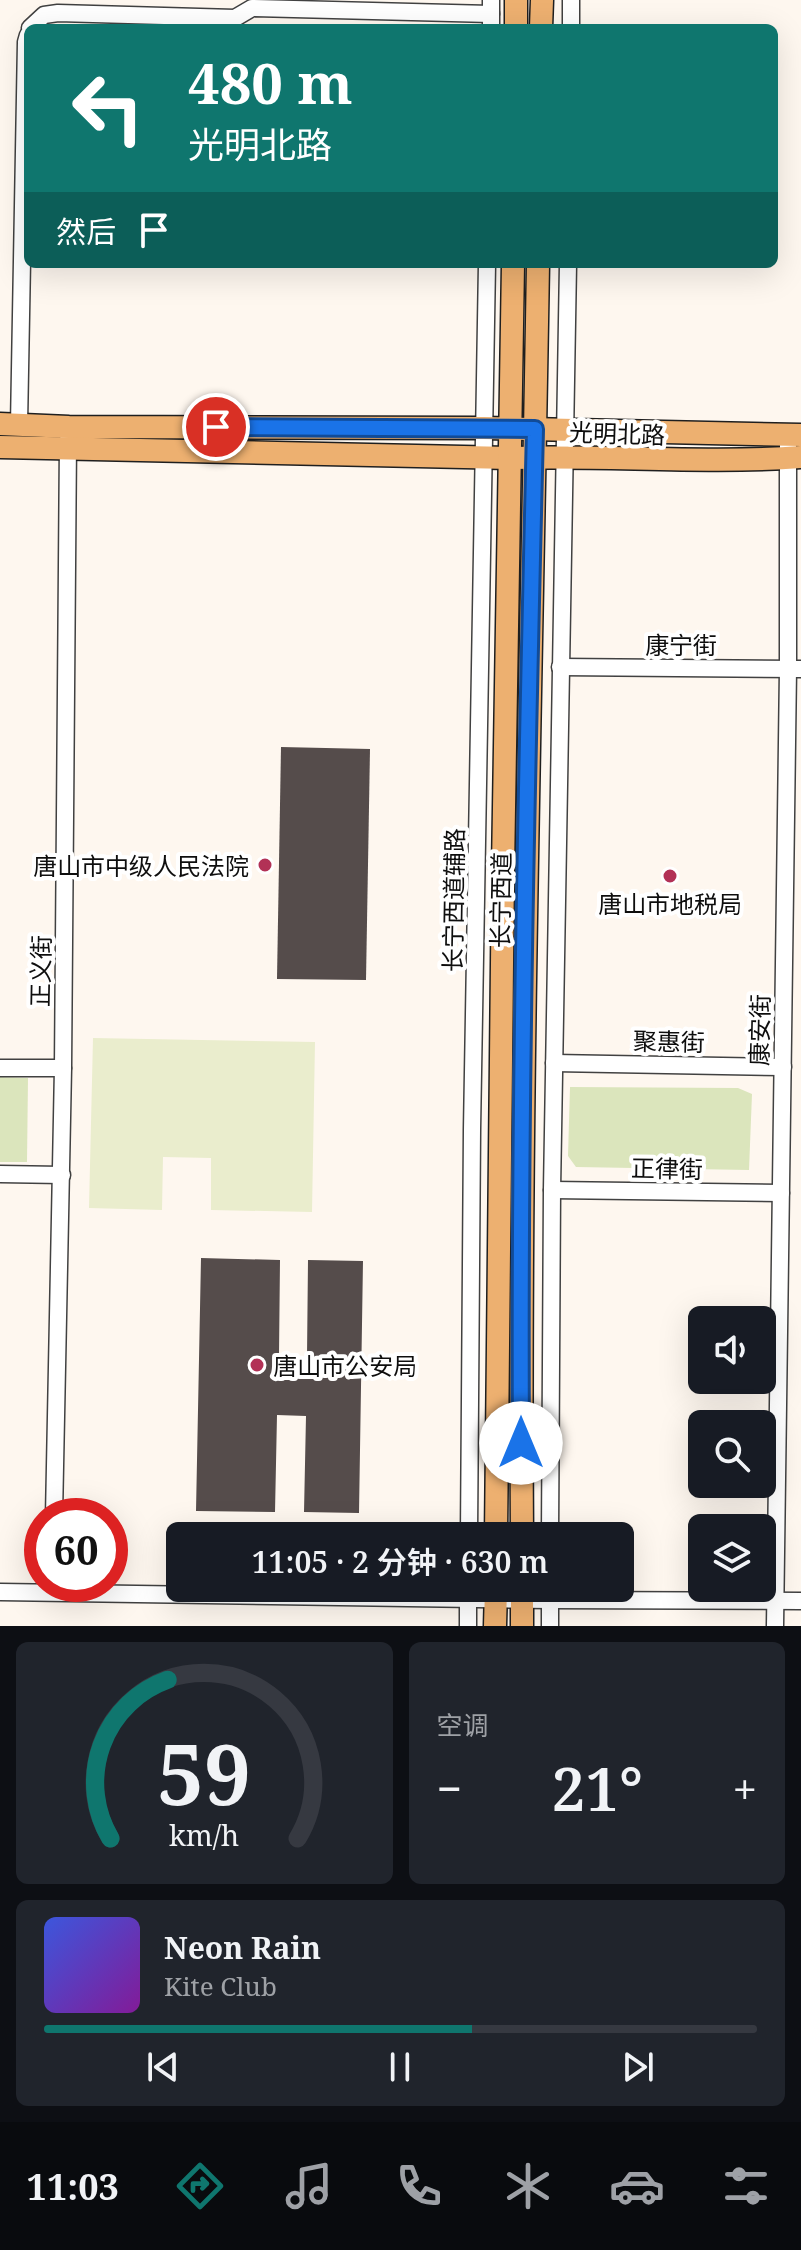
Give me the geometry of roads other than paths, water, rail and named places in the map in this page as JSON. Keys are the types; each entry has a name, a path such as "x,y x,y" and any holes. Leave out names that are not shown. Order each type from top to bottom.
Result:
{"main road":[{"path":"516,0 516,24"},
{"path":"541,24 542,0"},
{"name":"长宁西道","path":"496,1522 513,268"},
{"name":"长宁西道","path":"522,1522 520,1320 525,919 538,268"},
{"name":"光明北路","path":"9,425 68,437 482,457 565,456 676,461 795,458"},
{"name":"光明北路","path":"0,447 68,437 483,428 795,434"},
{"path":"495,1626 496,1602"},
{"path":"522,1602 522,1626"}],"street":[{"path":"571,0 571,24"},
{"path":"34,24 44,15 58,13 235,18 252,4 491,14"},
{"path":"9,425 24,87"},
{"name":"长宁西道辅路","path":"469,1522 472,1146 487,268"},
{"path":"550,1522 552,1190 568,268"},
{"name":"康安街","path":"776,1533 783,1067 795,669 795,434"},
{"name":"正义街","path":"54,1498 62,1175 68,437"},
{"name":"康宁街","path":"560,667 795,669"},
{"name":"聚惠街","path":"554,1063 783,1067"},
{"path":"0,1068 63,1068"},
{"path":"0,1174 62,1175"},
{"name":"正律街","path":"552,1190 781,1193"},
{"path":"128,1589 166,1590"},
{"path":"0,1592 24,1590"},
{"path":"634,1597 688,1598"},
{"path":"776,1601 801,1601"},
{"path":"468,1602 468,1626"},
{"path":"550,1602 550,1626"},
{"name":"康安街","path":"775,1602 775,1626"}],"place":[{"name":"唐山市中级人民法院","path":"265,865"},
{"name":"唐山市地税局","path":"670,876"},
{"name":"唐山市公安局","path":"257,1365"}]}
